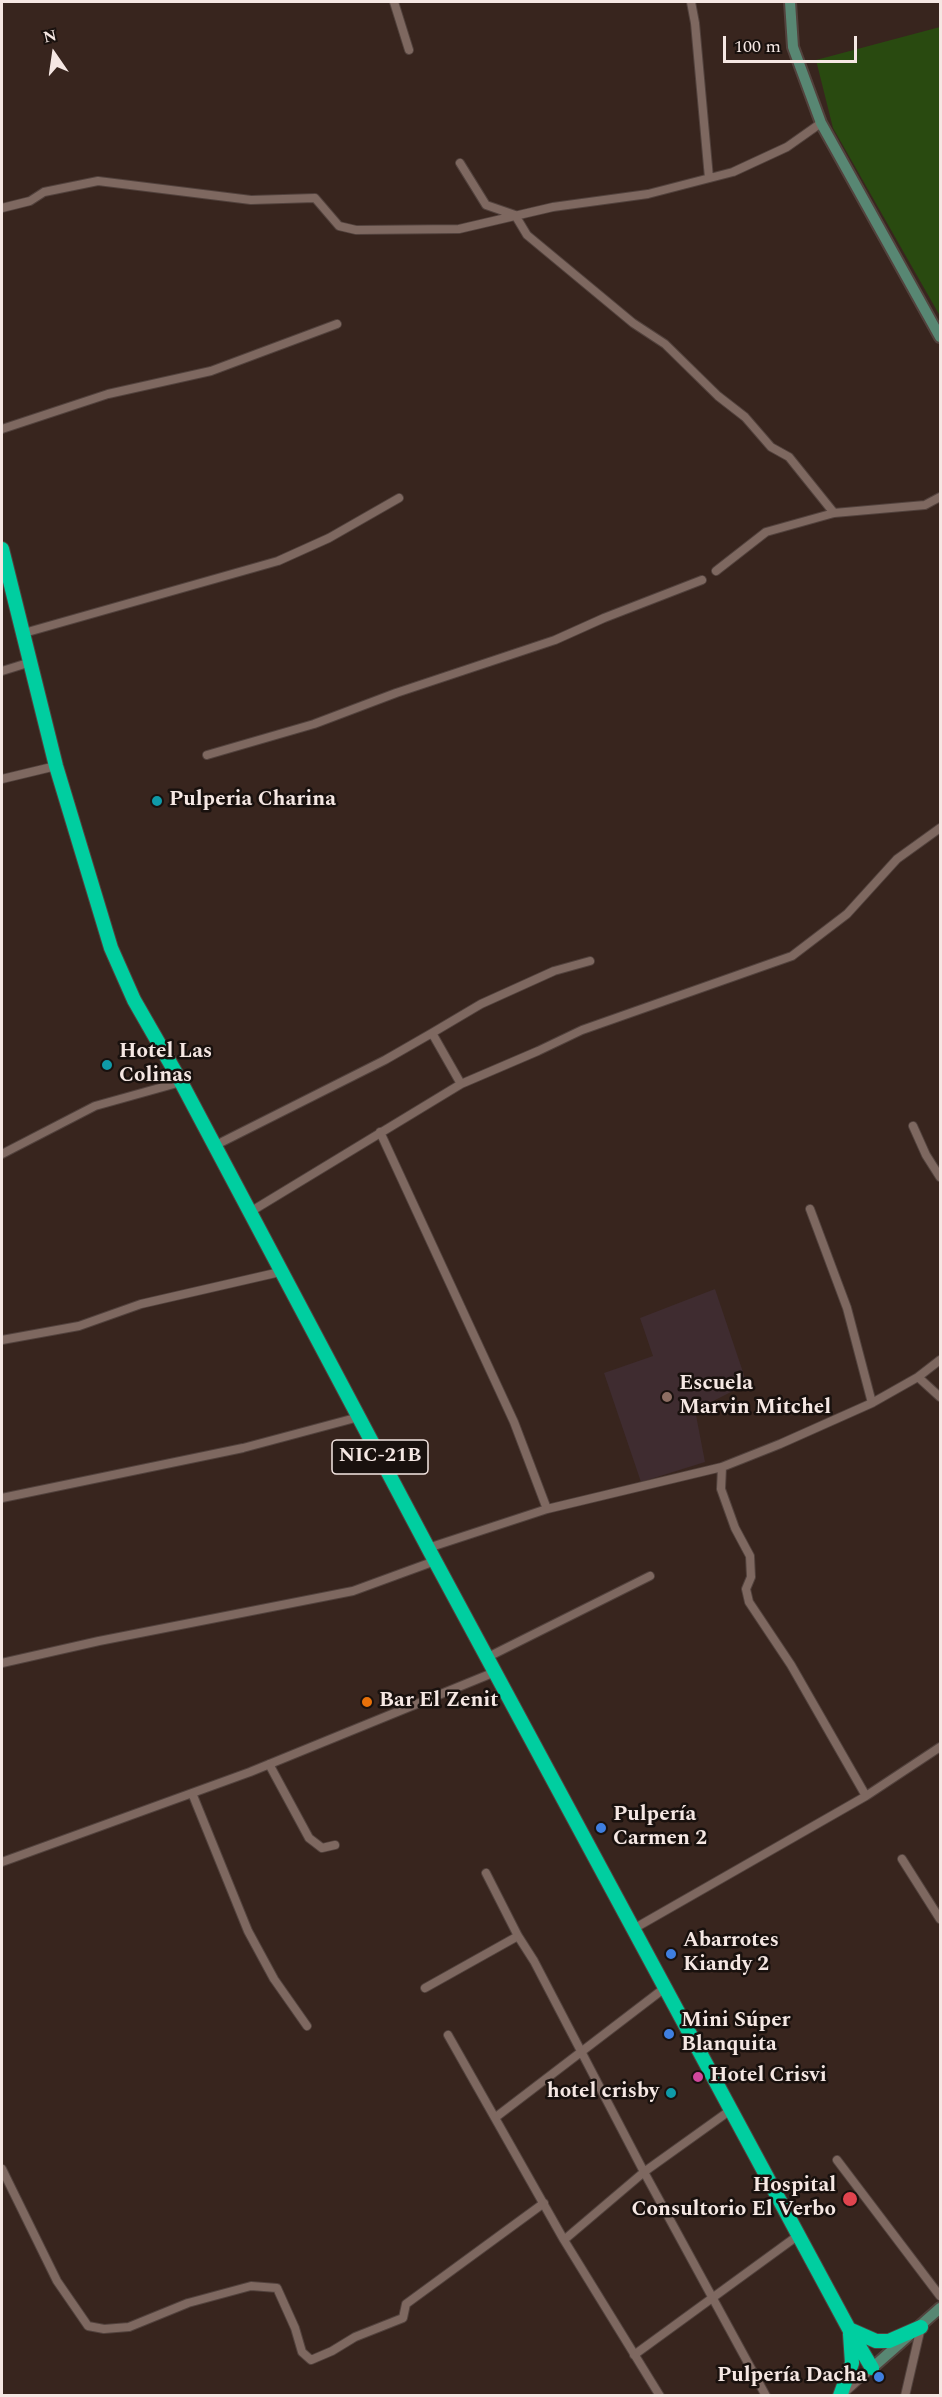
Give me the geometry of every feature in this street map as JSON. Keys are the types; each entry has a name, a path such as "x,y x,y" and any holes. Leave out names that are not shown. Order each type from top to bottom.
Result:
{"highway":[{"name":"NIC-21B","path":"2,549 4,571 24,633 56,766 111,948 134,1000 181,1082 435,1561 872,2368"},
{"path":"849,2329 876,2342 889,2341 921,2327"},
{"path":"840,2396 852,2363 849,2329"}],"street":[{"path":"394,2 409,50"},
{"path":"691,2 695,23 709,178"},
{"path":"790,2 793,47 821,123 940,337"},
{"path":"2,208 30,201 44,192 98,180 251,200 315,198 339,226 356,230 459,229 515,215 648,194 733,172 788,147 821,123"},
{"path":"460,163 486,205 515,215 527,235 633,323 664,344 718,396 745,417 771,447 789,457 834,513"},
{"path":"2,429 108,394 211,371 337,324"},
{"path":"716,571 766,532 834,513 925,505 940,497"},
{"path":"24,633 278,561 329,538 399,498"},
{"path":"207,755 314,724 396,693 555,640 604,618 702,580"},
{"path":"2,670 31,662"},
{"path":"2,779 56,766"},
{"path":"250,1212 380,1131 461,1084 582,1030 792,956 847,914 897,860 940,828"},
{"path":"214,1146 385,1060 481,1004 554,971 590,961"},
{"path":"432,1033 461,1084"},
{"path":"2,1154 95,1106 181,1082"},
{"path":"913,1126 926,1155 940,1178"},
{"path":"380,1131 514,1422 547,1509"},
{"path":"810,1209 847,1308 873,1403"},
{"path":"2,1340 79,1326 141,1304 280,1272"},
{"path":"429,1548 547,1509 722,1467 873,1403 918,1377 940,1360"},
{"path":"918,1377 940,1397"},
{"path":"2,1498 243,1448 359,1417"},
{"path":"722,1467 721,1489 735,1528 750,1556 751,1576 746,1589 749,1602 792,1665 866,1796"},
{"path":"2,1663 122,1636 353,1591 435,1561"},
{"path":"488,1657 650,1576"},
{"path":"2,1862 269,1764 495,1672"},
{"path":"635,1928 866,1796 940,1747"},
{"path":"269,1764 309,1838 322,1848 335,1845"},
{"path":"192,1793 249,1934 274,1979 307,2026"},
{"path":"902,1858 940,1919"},
{"path":"486,1873 644,2172 766,2396"},
{"path":"425,1988 518,1936"},
{"path":"495,2116 666,1987"},
{"path":"448,2035 564,2240 660,2396"},
{"path":"564,2240 644,2172 732,2109"},
{"path":"837,2160 940,2296"},
{"path":"2,2169 57,2281 88,2326 104,2330 129,2327 188,2303 251,2286 277,2288 296,2328 302,2352 311,2360 332,2352 355,2337 403,2318 406,2304 544,2203"},
{"path":"634,2355 800,2234"},
{"path":"840,2396 940,2308"},
{"path":"905,2396 921,2327"}],"shaded area":[{"name":"Escuela Marvin Mitchel","path":"715,1289 747,1384 695,1410 705,1462 641,1482 604,1373 653,1356 640,1318"}],"green space":[{"path":"940,27 940,316 833,128 816,60"}],"place":[{"name":"Pulperia Charina","path":"157,801"},
{"name":"Hotel Las Colinas","path":"107,1065"},
{"name":"Escuela Marvin Mitchel","path":"667,1397"},
{"name":"Bar El Zenit","path":"367,1702"},
{"name":"Pulpería Carmen 2","path":"601,1828"},
{"name":"Abarrotes Kiandy 2","path":"671,1954"},
{"name":"Mini Súper Blanquita","path":"669,2034"},
{"name":"Hotel Crisvi","path":"698,2077"},
{"name":"hotel crisby","path":"671,2093"},
{"name":"Hospital Consultorio El Verbo","path":"850,2199"},
{"name":"Pulpería Dacha","path":"879,2377"}]}
